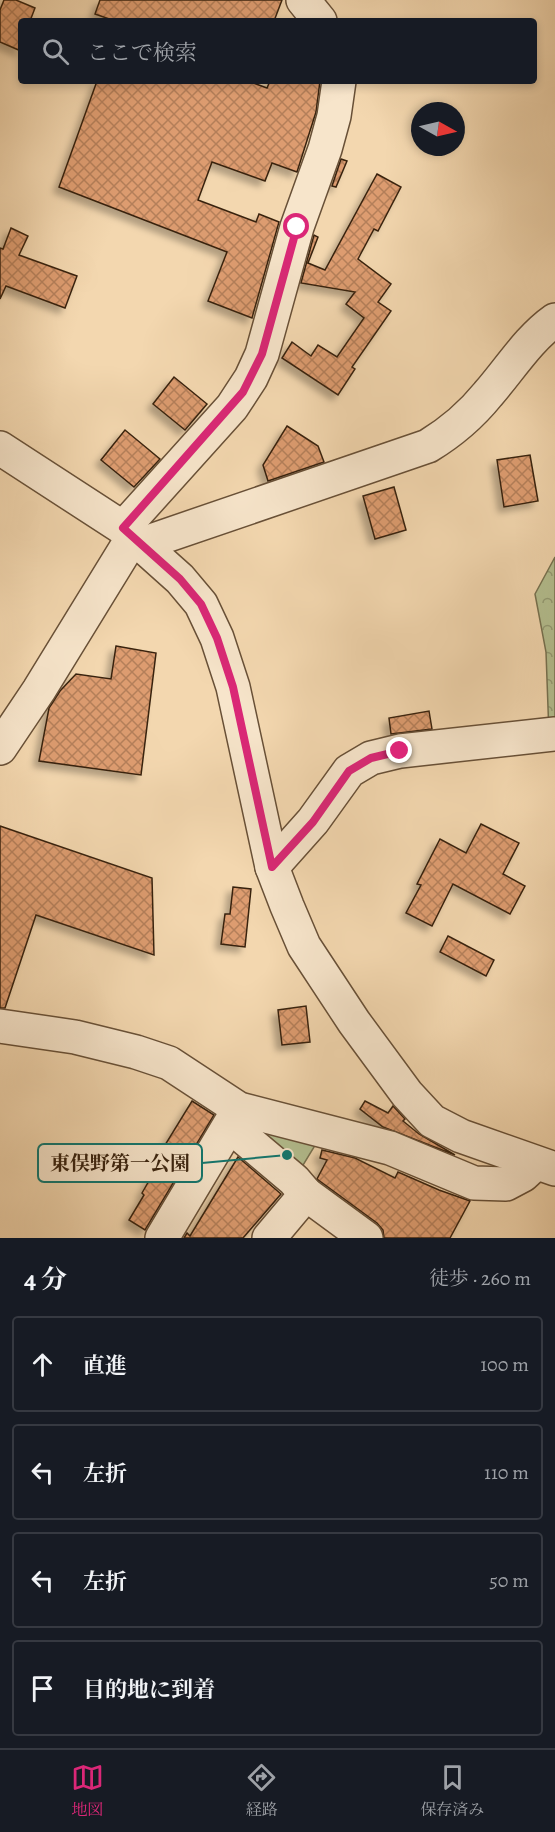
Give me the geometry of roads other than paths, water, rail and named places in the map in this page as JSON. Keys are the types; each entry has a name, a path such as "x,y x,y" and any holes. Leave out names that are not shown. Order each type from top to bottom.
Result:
{"street":[{"path":"303,0 318,18"},
{"path":"0,748 39,690 133,536 232,407 251,378 262,354 297,227 325,149 334,116 339,84"},
{"path":"133,536 428,446 448,434 466,418 524,351 555,321"},
{"path":"0,448 133,536 180,579 201,604 217,638 233,687 272,867 304,946 354,1022 407,1094 432,1120 461,1136 545,1166"},
{"path":"272,867 313,822 349,771 371,758 400,751 555,734"},
{"path":"0,1026 75,1037 168,1063 234,1117 306,1194 366,1238"},
{"path":"234,1117 390,1148 474,1183 506,1184 545,1166"},
{"path":"162,1238 234,1117"},
{"path":"269,1238 306,1194"}],"place":[{"name":"東俣野第一公園","path":"287,1155"}]}
